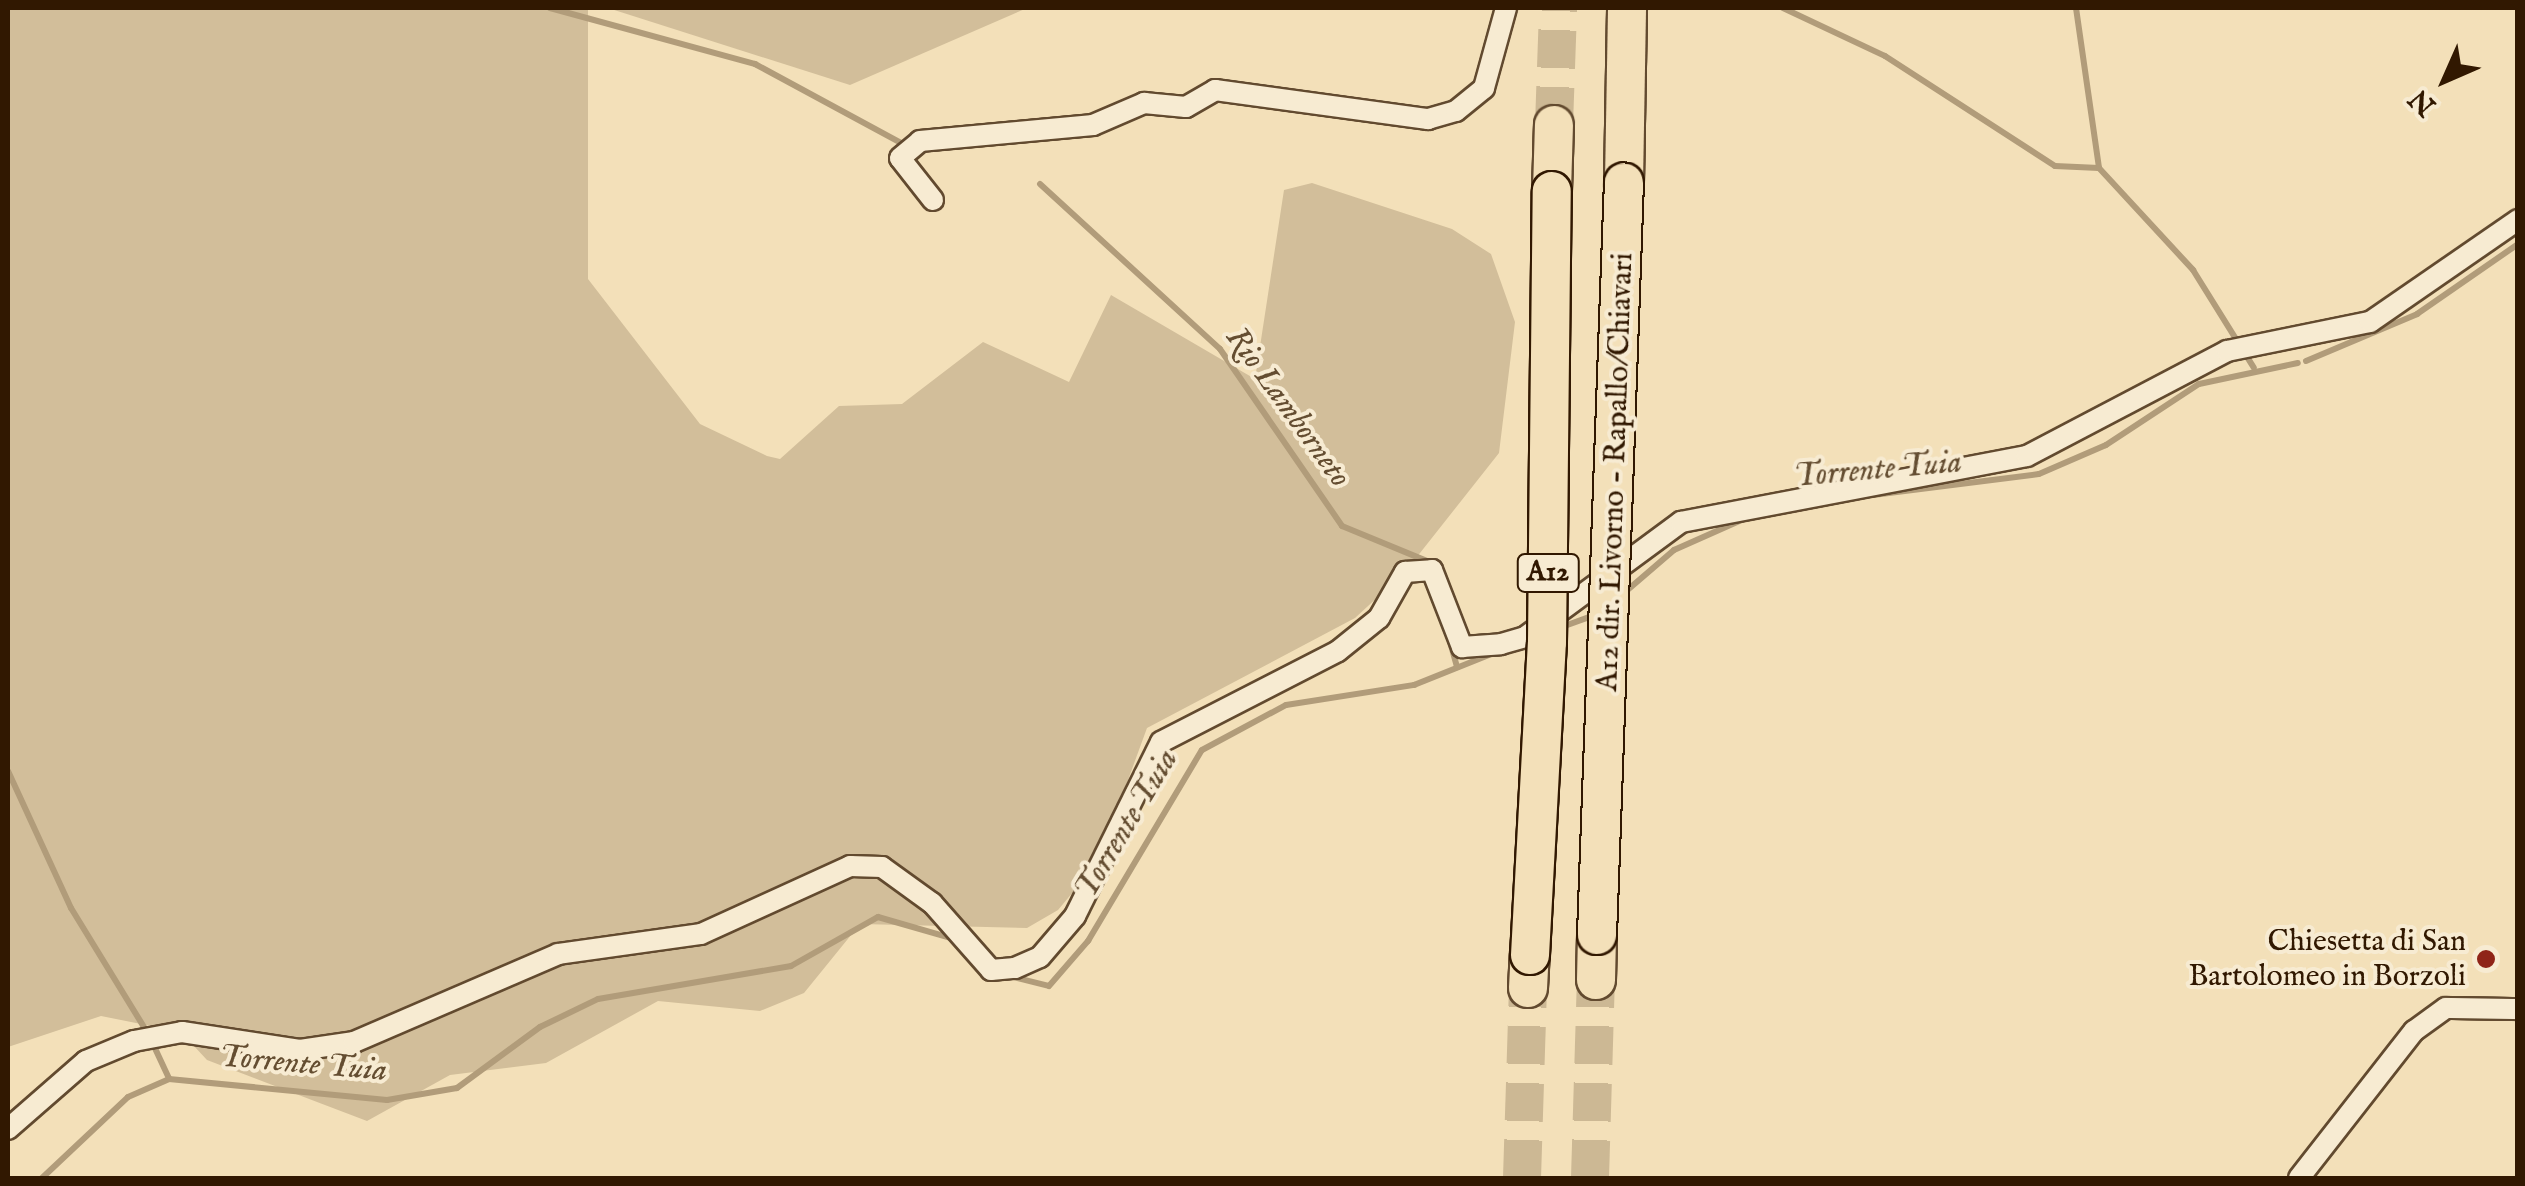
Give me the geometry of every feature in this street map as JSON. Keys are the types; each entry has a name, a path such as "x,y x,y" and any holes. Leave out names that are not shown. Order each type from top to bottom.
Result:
{"highway":[{"name":"A12 dir. Livorno - Rapallo/Chiavari","path":"1596,980 1627,8"},
{"name":"A12","path":"1529,972 1548,642 1554,126"}],"street":[{"path":"934,200 900,158 920,140 1094,125 1144,103 1186,107 1200,93 1238,88 1400,117 1456,110 1484,88 1506,8"},
{"path":"8,1129 86,1061 134,1041 182,1032 300,1050 354,1042 558,954 701,934 850,866 882,867 932,903 990,970 1015,968 1040,957 1076,916 1160,742 1338,651 1379,618 1405,572 1432,570 1462,647 1525,637 1681,522 1782,496 2027,456 2227,351 2370,322 2518,220"},
{"path":"2299,1178 2414,1031 2446,1008 2518,1009"}],"shaded area":[{"path":"8,8 588,8 588,279 700,424 767,456 780,459 839,406 902,404 983,342 1069,382 1111,295 1255,379 1284,190 1312,183 1452,229 1491,254 1515,322 1499,453 1405,572 1355,618 1147,728 1098,862 1058,910 1027,928 860,924 804,993 760,1011 658,1001 546,1063 450,1075 367,1121 207,1060 181,1032 101,1016 8,1047"},
{"path":"608,8 1027,8 850,85"}],"waterway":[{"name":"Rio Lamborneto","path":"550,8 755,64 903,144"},
{"path":"1783,8 1885,56 2055,166 2099,168"},
{"path":"2076,8 2099,168 2193,270 2254,368"},
{"name":"Rio Lamborneto","path":"1040,184 1220,349 1342,526 1434,564"},
{"name":"Torrente Tuia","path":"2306,361 2417,314 2518,244"},
{"name":"Torrente Tuia","path":"1873,495 2039,474 2106,445 2199,384 2298,363"},
{"name":"Torrente Tuia","path":"1624,593 1674,550 1744,519"},
{"name":"Torrente Tuia","path":"1559,628 1594,615"},
{"name":"Rio Lamborneto","path":"1444,620 1457,667"},
{"name":"Torrente Tuia","path":"1005,975 1049,986 1088,941 1202,750 1286,705 1414,685 1496,652"},
{"path":"8,771 71,908 147,1032"},
{"name":"Torrente Tuia","path":"42,1178 128,1097 169,1079 387,1100 457,1088 540,1027 598,999 791,966 878,917 954,939"},
{"path":"153,1044 169,1079"}],"tunnel":[{"path":"1554,125 1558,8"},
{"path":"1590,1178 1596,980"},
{"path":"1522,1178 1528,988"}],"place":[{"name":"Chiesetta di San Bartolomeo in Borzoli","path":"2486,959"}]}
